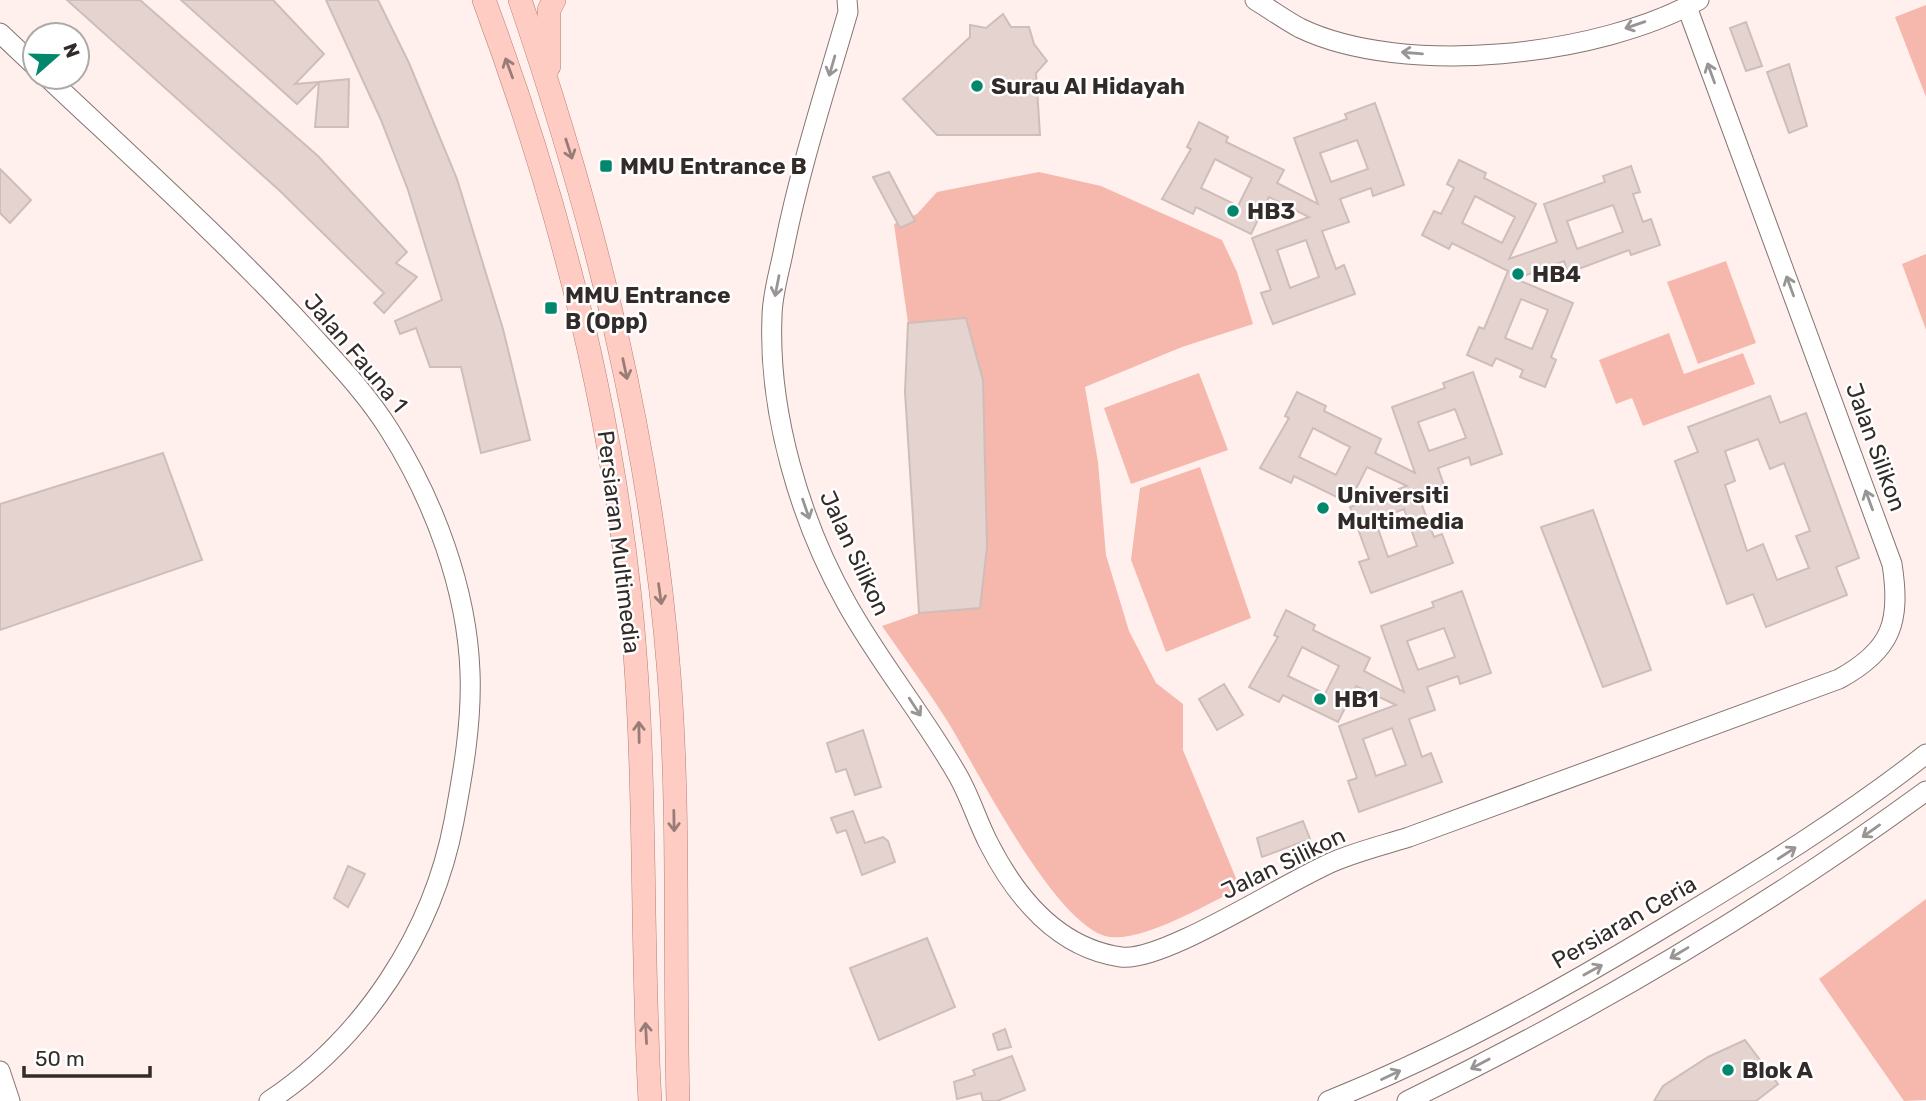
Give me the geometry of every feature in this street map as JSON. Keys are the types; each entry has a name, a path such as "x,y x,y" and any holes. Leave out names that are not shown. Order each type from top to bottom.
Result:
{"main road":[{"name":"Persiaran Multimedia","path":"484,0 527,117 567,250 596,374 614,483 629,587 638,702 644,993 650,1101"},
{"name":"Persiaran Multimedia","path":"520,0 574,163 613,314 641,458 662,606 673,748 679,1098"},
{"path":"548,83 549,9 554,0"}],"street":[{"name":"Jalan Silikon","path":"848,0 848,12 794,199 771,313 775,391 792,467 807,516 845,601 960,777 989,843 1009,878 1028,906 1066,938 1098,952 1124,958 1146,955 1181,941 1336,860 1409,837 1810,691 1867,664 1884,646 1895,617 1896,589 1892,564 1693,3"},
{"path":"1255,0 1301,28 1368,49 1464,58 1578,43 1693,3"},
{"path":"0,33 21,53"},
{"name":"Jalan Fauna 1","path":"62,91 256,274 352,380 389,430 417,479 453,574 466,626 470,673 462,779 449,847 432,900 411,942 360,1019 327,1056 299,1081 269,1101"},
{"name":"Persiaran Ceria","path":"1328,1101 1474,1037 1616,957 1794,849 1926,754"},
{"path":"1407,1101 1637,979 1815,870 1926,791"},
{"path":"0,1071 10,1101"}],"shaded area":[{"path":"1926,5 1926,97 1895,17"},
{"path":"1039,172 1101,186 1222,240 1237,272 1253,324 1182,347 1085,387 1098,462 1106,555 1129,631 1156,683 1183,704 1183,750 1240,888 1152,930 1116,937 1102,935 1082,922 1060,900 1017,840 948,722 882,626 919,613 980,608 987,547 983,380 967,319 908,323 894,224 917,214 937,192"},
{"path":"1926,254 1926,330 1902,264"},
{"path":"1726,261 1756,343 1698,364 1667,282"},
{"path":"1669,333 1684,374 1743,353 1755,384 1643,426 1632,398 1616,404 1599,360"},
{"path":"1199,373 1228,450 1131,484 1104,408"},
{"path":"1200,467 1251,618 1166,652 1131,560 1140,488"},
{"path":"1926,899 1926,1100 1904,1101 1819,979"}],"building":[{"path":"67,0 140,0 318,156 407,252 396,263 417,277 384,313 374,303 384,293 280,191"},
{"path":"181,0 273,0 324,54 295,84 319,82 297,104"},
{"path":"326,0 378,0 409,63 457,179 503,329 530,440 481,453 461,367 430,367 416,328 400,334 395,321 442,300 408,190 381,120"},
{"name":"Surau Al Hidayah","path":"1003,14 1011,27 1029,27 1034,44 1047,61 1036,73 1040,135 937,135 903,99 970,37 970,25 986,28"},
{"path":"1746,22 1762,66 1746,71 1730,28"},
{"path":"1789,64 1807,126 1789,133 1767,72"},
{"path":"349,79 348,127 315,127 319,82"},
{"name":"HB3","path":"1375,103 1404,185 1373,196 1371,188 1340,199 1349,222 1322,231 1336,269 1344,265 1355,294 1273,324 1261,293 1271,290 1252,238 1309,217 1269,197 1251,234 1196,207 1193,214 1162,199 1191,149 1187,147 1199,122 1228,137 1226,142 1284,170 1277,183 1318,204 1294,138 1347,119 1345,114","holes":["1357,140 1368,169 1331,182 1320,153","1215,159 1252,178 1238,206 1201,188","1306,240 1319,277 1290,288 1277,250"]},
{"name":"HB4","path":"1459,160 1486,173 1484,178 1536,204 1509,259 1557,242 1544,204 1605,182 1603,176 1631,166 1640,192 1633,194 1643,222 1651,219 1660,245 1631,255 1629,250 1568,273 1564,261 1516,279 1573,303 1551,357 1556,360 1545,387 1520,377 1523,370 1496,358 1492,366 1467,355 1479,327 1484,329 1508,271 1452,243 1449,249 1422,235 1434,211 1441,214 1454,188 1447,184","holes":["1475,196 1515,217 1502,243 1462,223","1613,205 1623,232 1577,249 1567,221","1521,299 1548,310 1532,349 1505,338"]},
{"path":"0,169 31,200 10,223 0,213"},
{"path":"889,172 915,221 900,228 873,177"},
{"path":"966,318 983,380 987,547 980,608 919,613 905,392 908,323"},
{"path":"1473,372 1502,454 1471,465 1469,457 1438,468 1446,491 1420,500 1434,537 1442,534 1453,563 1371,593 1359,562 1369,559 1350,507 1407,486 1367,467 1349,503 1294,476 1291,483 1260,468 1289,418 1285,416 1297,392 1326,406 1324,411 1381,439 1375,453 1415,473 1392,407 1445,388 1443,383","holes":["1455,409 1466,438 1429,451 1418,422","1313,428 1350,447 1336,475 1299,457","1404,509 1417,546 1388,557 1375,520"]},
{"path":"1770,396 1780,423 1806,413 1859,558 1836,567 1847,595 1766,627 1753,594 1727,604 1675,461 1698,452 1688,427","holes":["1758,439 1770,469 1784,463 1810,531 1796,536 1809,568 1777,580 1763,544 1747,551 1725,485 1735,481 1725,451"]},
{"path":"163,453 202,560 0,630 0,504"},
{"path":"1593,510 1651,670 1603,687 1541,527"},
{"name":"HB1","path":"1462,591 1491,673 1460,684 1458,676 1427,687 1435,710 1409,719 1422,757 1431,753 1442,782 1359,812 1348,781 1357,778 1339,726 1396,705 1356,686 1338,722 1283,695 1279,702 1249,687 1278,637 1274,635 1286,610 1315,625 1313,630 1370,658 1364,671 1404,692 1381,626 1434,607 1432,602","holes":["1444,628 1455,657 1418,670 1407,641","1302,647 1339,666 1325,694 1288,676","1392,728 1406,765 1376,776 1363,739"]},
{"path":"1224,684 1243,715 1217,730 1199,699"},
{"path":"863,730 881,787 855,795 846,769 836,772 827,743"},
{"path":"853,811 865,843 883,837 888,841 895,862 862,875 846,830 837,833 831,818"},
{"path":"1303,821 1310,839 1262,857 1257,838"},
{"path":"348,866 365,874 348,907 334,898"},
{"path":"927,938 955,1007 879,1040 850,968"},
{"path":"1005,1029 1011,1047 998,1050 993,1034"},
{"name":"Blok A","path":"1745,1040 1778,1084 1756,1101 1654,1101 1663,1086 1708,1057"},
{"path":"1012,1056 1025,1090 997,1101 983,1101 981,1093 957,1099 954,1082 975,1075 973,1070"}],"place":[{"name":"Surau Al Hidayah","path":"977,86"},
{"name":"MMU Entrance B","path":"606,166"},
{"name":"HB3","path":"1233,211"},
{"name":"HB4","path":"1518,274"},
{"name":"MMU Entrance B (Opp)","path":"551,308"},
{"name":"Universiti Multimedia","path":"1323,508"},
{"name":"HB1","path":"1320,699"},
{"name":"Blok A","path":"1728,1070"}]}
